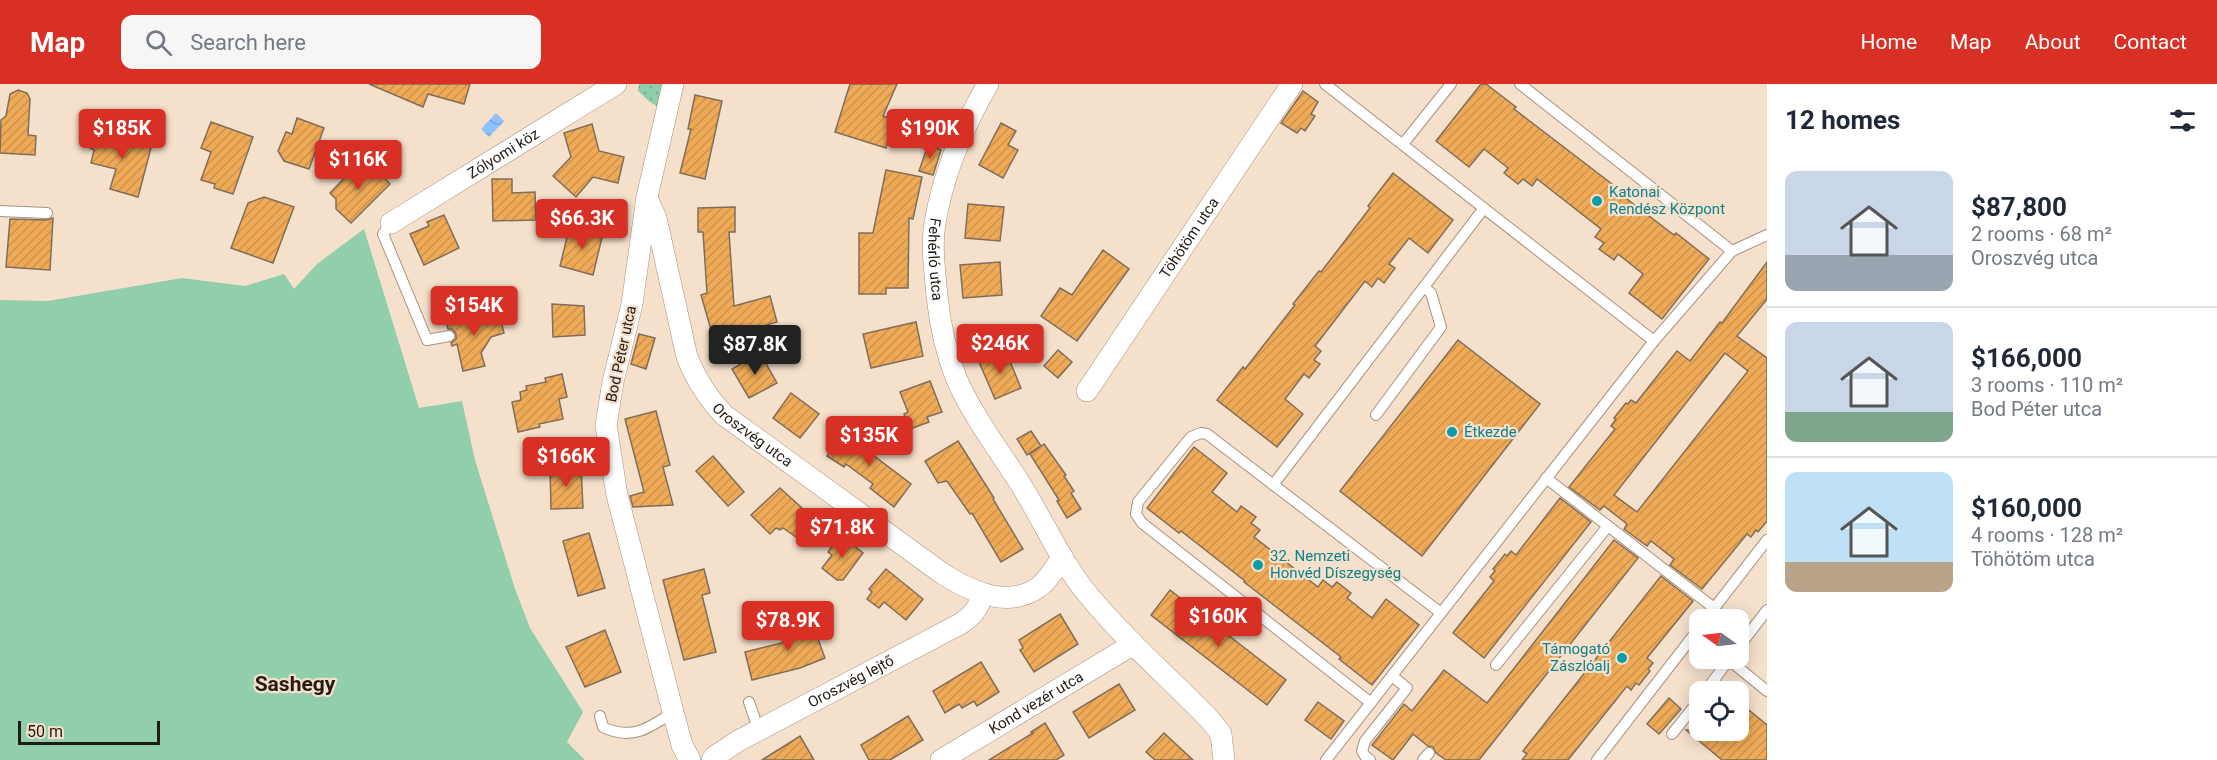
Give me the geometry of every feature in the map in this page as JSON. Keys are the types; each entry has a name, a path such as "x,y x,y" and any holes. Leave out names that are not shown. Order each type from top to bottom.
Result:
{"street":[{"name":"Zólyomi köz","path":"390,223 616,84"},
{"name":"Bod Péter utca","path":"674,84 647,197 632,304 613,382 606,425 617,495 682,745 690,760"},
{"name":"Fehérló utca","path":"988,84 952,156 935,224 934,264 940,318 946,351 958,381 984,430 1021,485 1062,557"},
{"name":"Töhötöm utca","path":"1087,391 1292,84"},
{"name":"Oroszvég utca","path":"647,197 656,219 687,357 705,395 724,415 943,574 982,595 1014,596 1039,587 1062,557"},
{"path":"1062,557 1089,596 1132,645 1211,721 1221,734 1224,760"},
{"name":"Oroszvég lejtő","path":"712,760 727,748 960,624 977,610 982,595"},
{"name":"Kond vezér utca","path":"941,760 1132,645"}],"lane":[{"path":"1325,84 1654,340"},
{"path":"1403,144 1451,84"},
{"path":"1520,84 1732,251"},
{"path":"1273,485 1484,208"},
{"path":"0,211 47,213"},
{"path":"390,223 383,234 427,340 450,336"},
{"path":"1326,760 1654,340 1732,251 1762,237 1767,246"},
{"path":"1376,415 1441,327 1431,293 1424,287"},
{"path":"1371,703 1142,523 1136,514 1138,502 1187,441 1195,434 1207,434 1440,613"},
{"path":"1546,478 1714,608 1767,540"},
{"path":"1496,665 1608,526"},
{"path":"1749,634 1767,610"},
{"path":"1597,760 1689,642"},
{"path":"1713,681 1722,669"},
{"path":"1742,669 1767,691"},
{"path":"1370,760 1362,751 1365,741 1407,688 1392,676"},
{"path":"749,702 759,731"},
{"path":"600,716 603,727 612,731 632,733 649,729 673,712"},
{"path":"1672,734 1689,713"}],"green space":[{"path":"639,84 665,84 660,108 638,91"},
{"path":"364,229 419,408 462,401 475,460 515,589 530,628 583,712 567,742 585,760 0,760 0,300 48,301 182,278 245,286 284,274 294,289 317,264"}],"water":[{"path":"496,113 504,121 489,137 481,129"}],"building":[{"path":"369,84 470,84 464,104 428,94 423,107"},
{"path":"850,84 897,84 883,116 895,120 886,148 835,132"},
{"name":"Katonai Rendész Központ","path":"1481,84 1486,84 1516,107 1514,109 1612,184 1610,186 1709,259 1662,319 1629,293 1643,274 1618,254 1614,260 1599,249 1604,243 1595,237 1601,229 1537,179 1532,186 1523,179 1518,184 1504,173 1508,168 1484,149 1469,167 1436,141"},
{"path":"18,90 27,93 30,99 28,135 36,136 35,155 0,153 1,120 6,116 10,94"},
{"path":"1303,91 1318,102 1311,114 1315,116 1305,131 1301,128 1297,133 1281,123"},
{"path":"695,95 722,101 705,179 680,173 691,129 688,129"},
{"path":"297,118 324,128 309,169 284,161 278,151 286,132 292,134"},
{"path":"211,122 253,137 233,194 214,188 215,184 201,180 211,152 201,148"},
{"path":"1001,123 1016,131 1008,145 1018,150 1003,178 979,165"},
{"path":"592,124 599,151 624,157 618,183 593,177 576,197 553,176 571,157 564,133"},
{"path":"98,130 149,144 148,147 151,148 138,197 110,189 116,169 91,163 94,150 90,148"},
{"path":"928,145 941,150 933,175 919,171"},
{"path":"359,163 366,169 377,169 390,184 351,223 336,209 336,199 330,193"},
{"path":"886,170 922,177 913,219 909,218 908,288 886,288 886,294 859,294 859,233 873,233"},
{"path":"1393,173 1453,220 1428,253 1409,238 1389,264 1395,268 1384,283 1378,278 1372,287 1365,281 1315,346 1321,351 1314,360 1320,364 1309,378 1304,374 1285,399 1303,414 1277,447 1217,400 1243,367 1245,369 1319,271 1321,272 1370,208 1368,206"},
{"path":"492,179 512,179 512,193 535,192 536,220 493,221"},
{"path":"264,197 294,207 273,263 231,248 248,203"},
{"path":"968,204 1004,207 1000,241 965,238"},
{"path":"735,207 735,232 729,232 734,306 770,296 777,322 714,340 701,295 707,293 703,232 698,232 698,208"},
{"path":"444,215 459,248 424,265 410,234 429,226 427,222"},
{"path":"53,218 50,270 6,267 10,219 47,220"},
{"path":"570,225 603,233 593,275 560,266"},
{"path":"1103,250 1129,269 1077,341 1041,316 1060,288 1072,295"},
{"path":"1000,262 1002,295 963,298 960,265"},
{"path":"1767,262 1767,299 1737,336 1767,358 1767,521 1751,537 1747,534 1702,589 1670,565 1674,559 1651,541 1647,546 1624,529 1627,524 1604,506 1600,510 1569,487 1615,429 1611,426 1616,419 1614,418 1626,403 1628,404 1631,400 1636,403 1677,351 1690,361 1720,322 1722,323","holes":["1725,353 1748,371 1637,512 1614,495"]},
{"path":"552,304 584,306 585,335 553,337"},
{"path":"474,312 475,318 499,312 504,333 491,337 481,353 485,366 463,371 457,344 452,346 451,343 456,339 456,334 452,329 448,329 447,325 453,323 451,318"},
{"path":"916,322 923,356 871,368 863,334"},
{"path":"639,334 655,338 646,369 631,364"},
{"name":"Étkezde","path":"1458,340 1540,404 1422,556 1340,491"},
{"path":"1058,350 1072,362 1058,378 1044,366"},
{"path":"1006,352 1021,388 995,399 979,362"},
{"path":"760,353 777,383 749,398 732,369"},
{"path":"562,374 567,397 559,399 563,419 539,424 540,427 518,432 512,402 521,400 520,392 527,390 526,386 546,382 545,378"},
{"path":"930,381 942,412 927,417 929,422 910,429 904,414 908,412 900,392"},
{"path":"791,393 819,414 800,438 773,418"},
{"path":"656,411 670,465 663,467 673,505 633,507 630,496 644,492 625,419"},
{"path":"846,429 859,439 861,436 878,448 873,455 911,484 894,507 870,488 873,484 846,464 844,467 827,456"},
{"path":"1031,431 1041,446 1027,455 1017,439"},
{"path":"958,441 1023,549 1001,562 972,513 970,514 947,481 938,483 925,461"},
{"path":"1044,444 1066,475 1064,476 1074,491 1071,493 1081,509 1067,518 1057,501 1059,500 1030,454"},
{"name":"32. Nemzeti Honvéd Díszegység","path":"1194,447 1227,473 1212,492 1237,512 1241,506 1256,517 1251,523 1260,530 1254,537 1318,587 1323,580 1332,587 1337,582 1351,593 1347,598 1372,618 1386,599 1419,625 1372,685 1339,659 1341,657 1245,581 1181,531 1179,533 1147,508"},
{"path":"713,456 744,492 728,506 696,471"},
{"path":"581,466 583,508 551,509 550,467"},
{"path":"780,488 814,519 799,539 783,528 780,530 776,528 770,534 751,515"},
{"path":"1560,498 1591,522 1484,658 1453,633 1494,581 1490,577 1495,571 1493,569 1505,554 1507,556 1511,551 1516,555"},
{"path":"589,533 605,588 578,596 563,541"},
{"path":"840,535 863,553 843,580 837,580 822,568 832,555 828,552"},
{"path":"1614,540 1638,558 1479,760 1446,760 1436,753 1433,747 1428,746 1413,734 1393,760 1372,745 1404,704 1412,711 1444,670 1487,703"},
{"path":"704,569 710,593 702,595 716,652 684,660 663,580"},
{"path":"886,569 923,599 906,620 884,602 879,608 867,599 872,592 869,589"},
{"name":"Támogató Zászlóalj","path":"1661,576 1693,601 1647,658 1653,663 1648,669 1650,671 1639,685 1636,683 1631,690 1627,686 1568,760 1522,760 1527,754 1523,751"},
{"path":"1170,590 1286,680 1267,705 1151,615"},
{"path":"1060,614 1078,644 1034,672 1020,650 1023,648 1019,640"},
{"path":"803,618 827,636 818,639 825,658 800,668 752,680 745,652 794,640 788,623"},
{"path":"605,630 621,672 585,687 566,647"},
{"path":"981,662 999,692 977,706 974,701 962,708 959,704 945,713 933,691"},
{"path":"1119,684 1135,710 1089,738 1073,712"},
{"path":"1669,698 1681,709 1659,734 1647,724"},
{"path":"1318,702 1344,721 1331,739 1305,720"},
{"path":"1749,710 1767,725 1767,760 1722,760 1699,741 1749,741"},
{"path":"908,716 923,740 890,760 869,760 861,745"},
{"path":"1045,723 1064,755 1056,760 989,760 1033,733 1031,732"},
{"path":"1164,733 1193,760 1155,760 1146,752"},
{"path":"800,736 814,760 762,760 786,745"}],"place":[{"name":"Katonai Rendész Központ","path":"1597,201"},
{"name":"Étkezde","path":"1452,432"},
{"name":"32. Nemzeti Honvéd Díszegység","path":"1258,565"},
{"name":"Támogató Zászlóalj","path":"1622,658"}],"district":[{"name":"Sashegy","path":"295,684"}]}
